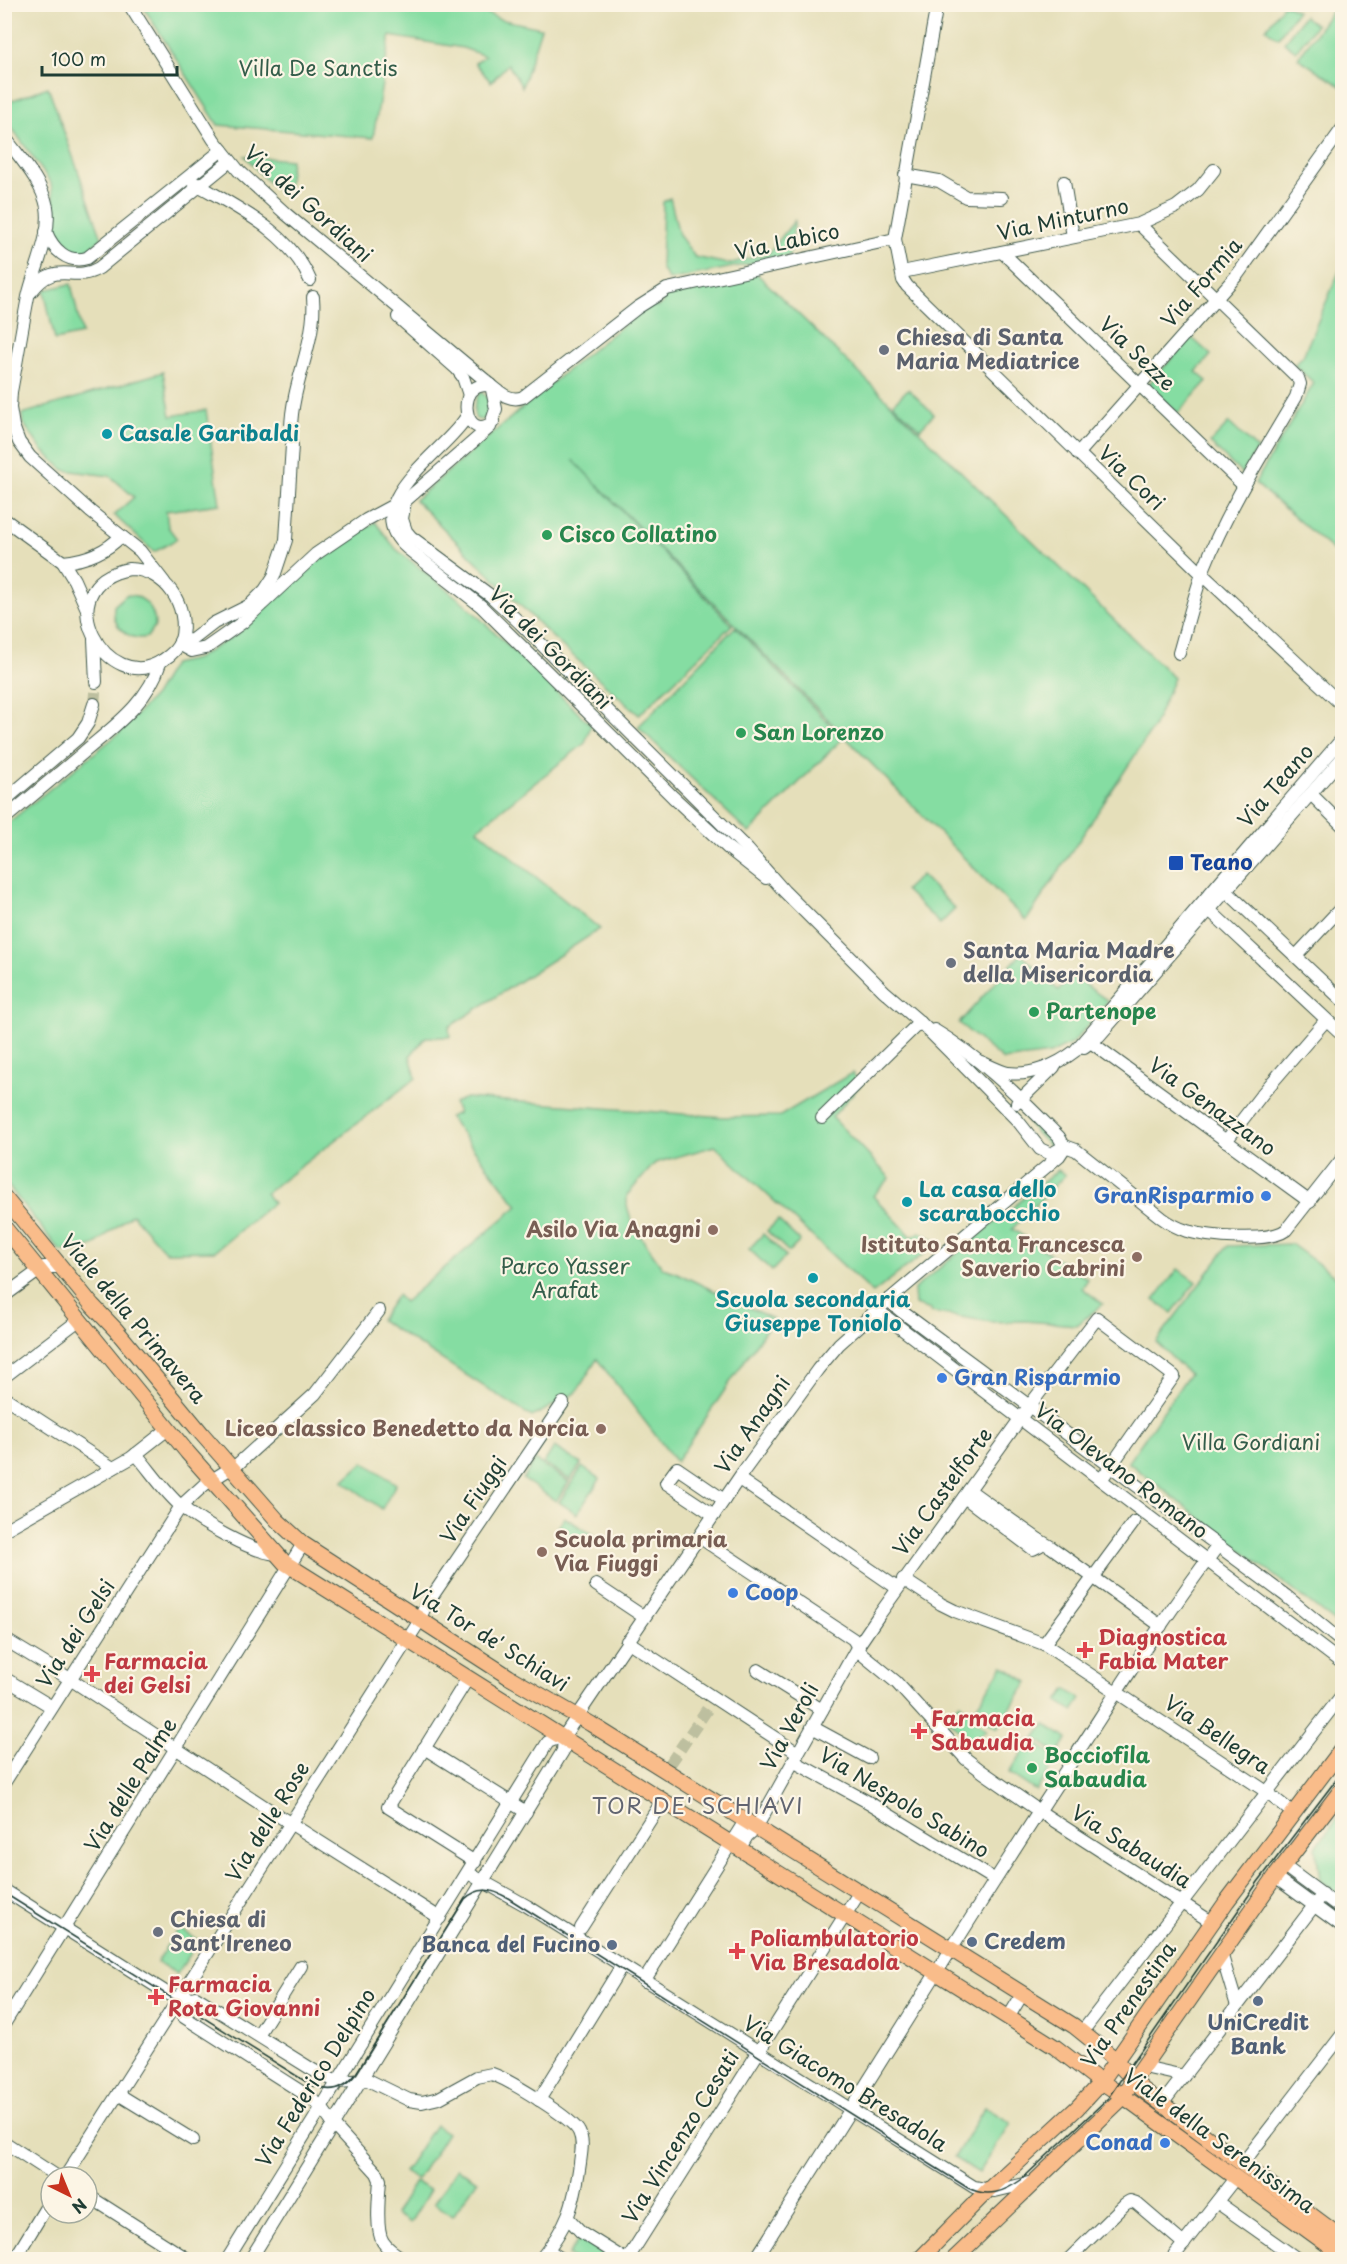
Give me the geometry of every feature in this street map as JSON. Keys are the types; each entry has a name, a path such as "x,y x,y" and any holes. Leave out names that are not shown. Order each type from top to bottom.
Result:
{"main road":[{"name":"Viale della Primavera","path":"4,1197 231,1468"},
{"name":"Viale della Primavera","path":"4,1227 212,1481"},
{"name":"Via Tor de' Schiavi","path":"231,1468 278,1521 303,1544 509,1677 577,1716 1023,1994 1082,2032 1117,2062"},
{"path":"212,1481 276,1554 290,1566 936,1971 1055,2048 1101,2082"},
{"name":"Via Prenestina","path":"919,2259 987,2191 1077,2108 1101,2082 1213,1923 1342,1749"},
{"path":"953,2259 1109,2112 1123,2096 1279,1871 1342,1789"},
{"name":"Viale della Serenissima","path":"1117,2062 1134,2081 1239,2170 1338,2249"},
{"name":"Viale della Serenissima","path":"1101,2082 1239,2170"}],"street":[{"name":"Via dei Gordiani","path":"129,4 226,155 262,193 491,385"},
{"path":"902,272 895,239 937,4"},
{"name":"Via Formia","path":"1078,453 1251,258 1342,129"},
{"path":"4,136 35,182 45,201 48,219 28,296 10,398 11,419 15,434 24,451 40,468 145,556 175,597 182,612 183,625 180,643 171,654 160,663 143,668 128,667 105,651 94,638 88,623 89,600 96,587 104,579 117,572 136,569 164,582"},
{"path":"28,296 39,282 51,274 81,273 99,268 226,155"},
{"name":"Via Minturno","path":"902,272 1139,224 1176,207 1198,190 1214,170"},
{"path":"905,175 939,181 966,197 1002,198"},
{"path":"46,232 53,246 64,256 76,260 87,258 193,182"},
{"path":"193,182 278,236 297,257 310,280"},
{"path":"1064,182 1073,237"},
{"path":"1139,224 1298,378 1299,389 1244,485 1202,574 1179,653"},
{"name":"Via Labico","path":"491,385 508,397 515,399 523,397 637,308 667,289 895,239"},
{"name":"Via Sezze","path":"1002,252 1244,485"},
{"name":"Via Cori","path":"902,272 907,286 1202,574 1342,705"},
{"name":"Via dei Gordiani","path":"365,281 401,319 457,369 463,376 469,395"},
{"path":"291,428 298,378 312,328 314,297"},
{"path":"180,643 194,651 209,645 254,613 316,554 366,520 392,506 424,462 467,416 469,395 477,387 491,385 496,404 493,422 478,426 471,423 467,416"},
{"name":"Via dei Gordiani","path":"493,422 486,431 408,497 401,516 406,531 414,540 491,596 520,622 748,850 784,891 884,991 920,1022 1018,1121 1040,1149"},
{"path":"180,643 192,640 214,623 249,605 265,590 274,576 282,558 287,533 292,445"},
{"name":"Via dei Gordiani","path":"392,506 393,527 404,546 475,600 716,838 784,891"},
{"path":"4,519 63,562 87,609"},
{"path":"63,562 76,561 102,551 121,536"},
{"path":"93,682 94,638"},
{"path":"4,819 123,719 146,691 160,663"},
{"path":"4,801 73,743 82,733 92,704"},
{"name":"Via Teano","path":"1075,1051 1092,1042 1340,745"},
{"name":"Via Teano","path":"1223,885 1311,794 1342,758"},
{"path":"1311,794 1342,825"},
{"path":"1223,885 1342,1000"},
{"path":"1205,906 1342,1034"},
{"path":"1296,956 1342,907"},
{"name":"Via Teano","path":"981,1062 1004,1072 1014,1073 1032,1071 1060,1063 1075,1051 1165,953"},
{"path":"1226,1141 1263,1093 1326,1020"},
{"name":"Via dei Gordiani","path":"920,1022 951,1040 981,1062 1021,1098 1059,1137 1064,1146 1080,1152 1172,1225 1191,1232 1262,1237 1281,1234 1293,1224 1342,1159"},
{"path":"822,1118 920,1022"},
{"name":"Via Genazzano","path":"1092,1042 1310,1202"},
{"path":"1018,1121 1014,1108 1021,1098 1060,1063"},
{"path":"1037,1115 1033,1094 1043,1077"},
{"path":"1040,1149 1046,1153 1054,1153 1064,1146"},
{"name":"Via Anagni","path":"564,1736 724,1500 818,1369 839,1344 888,1300 1029,1183 1059,1156 1064,1146"},
{"name":"Via Anagni","path":"1029,1183 1038,1169 1041,1159 1040,1149"},
{"path":"4,1296 46,1266 62,1267"},
{"name":"Via Olevano Romano","path":"888,1300 1217,1547 1286,1596 1342,1642"},
{"name":"Via Olevano Romano","path":"877,1310 1207,1560 1340,1657"},
{"name":"Via dei Gelsi","path":"4,1783 181,1506 204,1485 231,1468 256,1448 315,1394 378,1311"},
{"name":"Via Castelforte","path":"858,1646 900,1583 1030,1405 1097,1318 1174,1376 1111,1466"},
{"path":"4,1377 79,1320"},
{"path":"4,1397 112,1468"},
{"name":"Via Fiuggi","path":"407,1640 420,1620 425,1607 563,1403"},
{"path":"4,1530 136,1454 168,1429"},
{"path":"136,1454 181,1506 235,1540 261,1552 276,1554"},
{"path":"1101,1480 1111,1466"},
{"path":"714,1515 666,1483 677,1467 724,1500"},
{"path":"739,1479 900,1583 955,1611 1044,1644 1134,1522"},
{"path":"966,1493 1051,1547 1161,1626"},
{"path":"235,1540 256,1530"},
{"path":"699,1537 853,1639 858,1646"},
{"name":"Via delle Palme","path":"4,2024 303,1544"},
{"path":"755,2259 994,1880 1034,1808 1217,1547"},
{"path":"596,1585 644,1617"},
{"path":"4,1639 70,1679 291,1824 440,1918"},
{"name":"Via delle Rose","path":"73,2165 407,1640"},
{"name":"Via Nespolo Sabino","path":"627,1641 795,1757 994,1880"},
{"name":"Via Bellegra","path":"1044,1644 1267,1792 1293,1813"},
{"name":"Via Sabaudia","path":"858,1646 862,1654 896,1682 966,1759 1034,1808 1213,1923"},
{"name":"Via Veroli","path":"750,1824 795,1757 858,1646"},
{"path":"758,1670 822,1710"},
{"path":"4,1678 52,1707"},
{"path":"424,1748 511,1802 526,1812 563,1751 564,1736 548,1742 511,1802 475,1862 388,1807 424,1748 468,1678"},
{"name":"Via Prenestina","path":"1082,2032 1342,1695"},
{"path":"812,1727 869,1758"},
{"path":"581,1928 663,1800"},
{"name":"Via Federico Delpino","path":"250,2259 526,1812"},
{"path":"644,1981 735,1846 747,1836 750,1824"},
{"name":"Via Federico Delpino","path":"227,2259 475,1862"},
{"path":"1279,1871 1323,1894 1342,1909"},
{"path":"1279,1871 1314,1905 1342,1926"},
{"path":"468,1874 496,1888 619,1966 538,2100"},
{"path":"4,1890 178,2000 184,2017 311,2098 321,2107 332,2124 377,2174 380,2180 381,2240 389,2249 405,2259"},
{"path":"845,1914 859,1893"},
{"path":"1162,2104 1323,1894"},
{"name":"Via Vincenzo Cesati","path":"626,2259 845,1914"},
{"path":"1221,1953 1237,2006"},
{"path":"258,2035 301,1966"},
{"name":"Via Giacomo Bresadola","path":"619,1966 974,2187 987,2191"},
{"path":"1008,2018 1023,1994"},
{"path":"178,2000 196,1997 313,2070 337,2082 359,2080 373,2082 416,2102 433,2101 481,2075 492,2074 573,2122 581,2136 582,2151 575,2197 568,2218 544,2255 563,2259"},
{"path":"1171,2259 1342,2035"},
{"path":"1144,2067 1184,2076"},
{"path":"118,2094 193,2140"},
{"path":"4,2142 39,2165"},
{"path":"987,2191 1033,2182"},
{"path":"1068,2259 1130,2201 1136,2203 1184,2244"},
{"path":"1216,2202 1299,2259"},
{"path":"99,2203 189,2259"},
{"path":"14,2259 39,2218"},
{"path":"568,2218 581,2232 626,2259"}],"green space":[{"name":"Villa De Sanctis","path":"142,5 470,5 499,19 541,28 522,87 508,64 491,82 475,63 485,56 463,48 390,36 373,138 218,125"},
{"path":"1283,5 1297,11 1278,38 1266,29"},
{"path":"1336,5 1342,5 1342,87 1298,58"},
{"path":"1304,16 1316,25 1296,51 1284,42"},
{"path":"48,87 102,238 89,249 78,253 64,250 55,238 53,232 55,210 51,183 5,118 5,103"},
{"path":"245,156 291,160 287,198 263,177"},
{"path":"670,198 679,235 695,257 728,264 769,253 795,220 789,256 669,280 661,268 663,202"},
{"path":"1342,265 1342,558 1255,483 1314,383 1294,365 1303,356"},
{"path":"756,273 1174,678 1153,728 1026,921 573,460 732,625 639,715 551,636 415,500 562,375 653,302 657,307 663,303 661,297 672,291"},
{"path":"71,284 82,334 55,340 44,290"},
{"path":"1191,337 1211,355 1196,372 1207,381 1178,413 1147,386"},
{"path":"163,372 171,416 206,410 220,504 166,511 168,527 177,539 154,552 114,515 134,497 110,476 64,470 42,450 23,423 22,414"},
{"path":"908,389 934,414 920,429 893,404"},
{"path":"481,392 488,398 489,410 486,418 482,420 476,419 474,413 476,401"},
{"path":"1229,423 1257,449 1242,474 1210,443"},
{"path":"375,522 396,549 464,603 591,725 585,743 477,829 600,929 449,1027 450,1037 426,1037 410,1056 416,1078 266,1193 273,1203 215,1251 166,1252 132,1214 93,1246 82,1250 60,1251 5,1182 4,826 118,734 154,696 173,664 196,659 237,634 307,567"},
{"path":"126,595 138,597 151,609 155,626 147,637 133,637 127,634 115,620 114,606"},
{"name":"San Lorenzo","path":"735,627 843,738 749,833 638,727"},
{"path":"921,875 955,909 940,924 905,890"},
{"name":"Partenope","path":"1021,954 1058,990 1073,976 1108,1001 1073,1043 1050,1054 1003,1060 959,1023"},
{"name":"Parco Yasser Arafat","path":"852,1073 861,1084 832,1117 890,1178 873,1196 912,1237 920,1232 939,1242 873,1293 715,1146 655,1163 627,1195 627,1206 633,1226 663,1268 773,1319 676,1462 597,1359 576,1393 532,1417 380,1320 397,1295 404,1302 518,1206 449,1117 458,1113 454,1103 466,1098 724,1117 780,1116"},
{"path":"1025,1108 1056,1142 1055,1145 1049,1146 1032,1129 1026,1119"},
{"path":"1058,1170 1065,1175 1012,1229 1088,1279 1082,1288 1103,1304 1077,1325 1025,1321 991,1322 930,1312 931,1310 915,1305 914,1289"},
{"path":"778,1220 800,1241 789,1252 767,1231"},
{"path":"763,1234 786,1256 772,1271 749,1249"},
{"name":"Villa Gordiani","path":"1291,1244 1342,1281 1342,1628 1128,1462 1189,1374 1156,1342 1228,1246"},
{"path":"1178,1269 1196,1282 1172,1313 1154,1300"},
{"path":"554,1447 581,1464 570,1480 544,1463"},
{"path":"535,1460 569,1482 556,1501 523,1479"},
{"path":"364,1462 396,1484 382,1509 343,1481"},
{"path":"582,1467 600,1479 577,1514 559,1502"},
{"path":"564,1517 593,1535 585,1548 556,1531"},
{"path":"1003,1666 1028,1682 997,1728 973,1712"},
{"path":"1066,1689 1081,1699 1073,1711 1058,1701"},
{"path":"960,1703 986,1730 972,1743 946,1717"},
{"path":"1045,1724 1067,1739 1058,1754 1035,1738"},
{"name":"Bocciofila Sabaudia","path":"1031,1740 1058,1758 1036,1791 1009,1773"},
{"path":"1342,1812 1342,1897 1320,1881 1316,1847"},
{"path":"179,1928 199,1941 177,1974 157,1962"},
{"path":"985,2107 1011,2123 979,2173 954,2158"},
{"path":"435,2125 447,2133 417,2180 404,2172"},
{"path":"457,2168 477,2181 453,2216 434,2203"},
{"path":"415,2182 430,2190 410,2223 395,2214"},
{"path":"580,2237 601,2252 603,2259 574,2259 568,2256"}],"tunnel":[{"path":"94,704 96,682"},
{"path":"670,1764 710,1705"}],"tram line":[{"path":"4,1893 308,2083 327,2089 339,2088 355,2075 465,1899 475,1892 486,1890 496,1893 508,1898 968,2188 989,2193 1008,2188 1021,2180 1108,2098 1258,1882 1342,1772"}],"place":[{"name":"Chiesa di Santa Maria Mediatrice","path":"884,350"},
{"name":"Casale Garibaldi","path":"107,434"},
{"name":"Cisco Collatino","path":"547,535"},
{"name":"San Lorenzo","path":"741,733"},
{"name":"Teano","path":"1176,863"},
{"name":"Santa Maria Madre della Misericordia","path":"951,963"},
{"name":"Partenope","path":"1034,1012"},
{"name":"GranRisparmio","path":"1266,1196"},
{"name":"La casa dello scarabocchio","path":"907,1202"},
{"name":"Asilo Via Anagni","path":"713,1230"},
{"name":"Istituto Santa Francesca Saverio Cabrini","path":"1137,1257"},
{"name":"Scuola secondaria Giuseppe Toniolo","path":"813,1278"},
{"name":"Gran Risparmio","path":"942,1378"},
{"name":"Liceo classico Benedetto da Norcia","path":"601,1429"},
{"name":"Scuola primaria Via Fiuggi","path":"542,1552"},
{"name":"Coop","path":"733,1593"},
{"name":"Diagnostica Fabia Mater","path":"1085,1650"},
{"name":"Farmacia dei Gelsi","path":"92,1674"},
{"name":"Farmacia Sabaudia","path":"919,1731"},
{"name":"Bocciofila Sabaudia","path":"1032,1768"},
{"name":"Chiesa di Sant'Ireneo","path":"158,1932"},
{"name":"Credem","path":"972,1942"},
{"name":"Banca del Fucino","path":"612,1945"},
{"name":"Poliambulatorio Via Bresadola","path":"737,1951"},
{"name":"Farmacia Rota Giovanni","path":"156,1997"},
{"name":"UniCredit Bank","path":"1258,2001"},
{"name":"Conad","path":"1165,2143"}],"district":[{"name":"TOR DE' SCHIAVI","path":"698,1806"}]}
